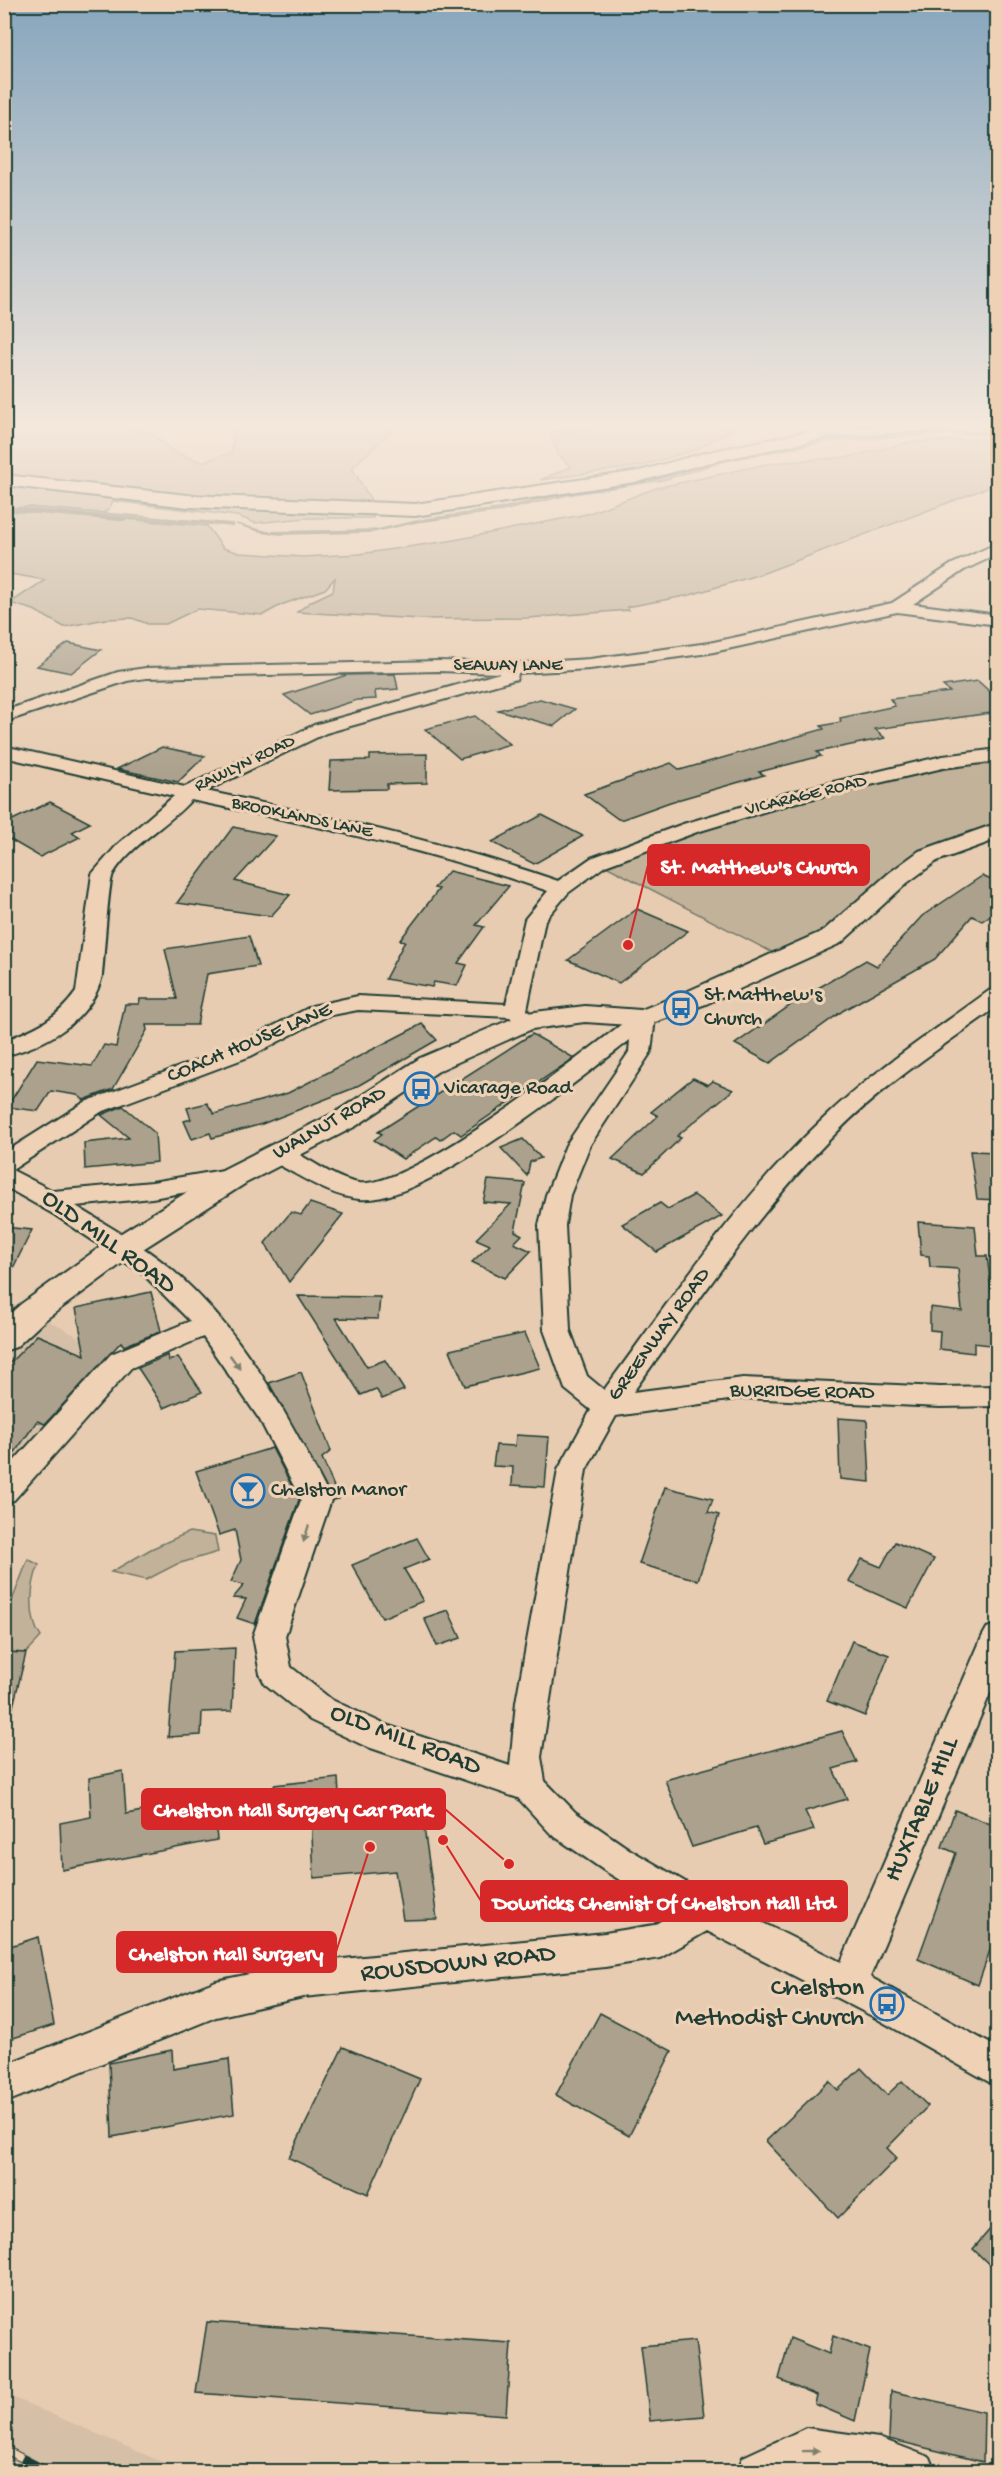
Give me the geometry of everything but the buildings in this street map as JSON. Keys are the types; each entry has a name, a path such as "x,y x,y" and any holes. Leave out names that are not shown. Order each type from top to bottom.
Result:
{"street":[{"name":"SEAWAY LANE","path":"4,717 124,676 146,673 438,666 524,668 590,664 709,648 897,607 958,567 998,548"},
{"path":"897,607 996,618"},
{"name":"RAWLYN ROAD","path":"4,1049 54,1028 75,1009 87,992 94,955 102,874 125,848 171,811 187,794 287,742 320,729 508,677 524,668"},
{"name":"BROOKLANDS LANE","path":"4,751 187,794 376,833 507,870 561,889"},
{"name":"VICARAGE ROAD","path":"521,1016 535,919 561,889 598,862 711,821 787,799 943,762 998,755"},
{"name":"WALNUT ROAD","path":"4,1339 33,1312 121,1248 235,1176 280,1155 346,1119 430,1064 521,1016 585,1014 644,1018 696,998 832,937 898,878 928,856 998,830"},
{"name":"GREENWAY ROAD","path":"529,1787 525,1757 532,1702 572,1470 607,1407 707,1269 783,1173 830,1125 871,1089 998,995"},
{"name":"COACH HOUSE LANE","path":"4,1164 93,1107 243,1051 320,1011 358,1003 521,1016"},
{"path":"607,1407 575,1382 557,1330 552,1225 558,1195 579,1145 640,1052 644,1018"},
{"path":"280,1155 360,1191 384,1190 479,1140 644,1018"},
{"name":"OLD MILL ROAD","path":"4,1176 50,1200 167,1279 208,1324 254,1388 302,1470 316,1500 269,1636 276,1674 321,1710 377,1736 529,1787 563,1823 617,1860 699,1909 849,1984 998,2069"},
{"name":"WALNUT ROAD","path":"50,1200 152,1190 235,1176"},
{"path":"4,1492 121,1361 208,1324"},
{"name":"BURRIDGE ROAD","path":"607,1407 672,1396 743,1388 940,1397 998,1396"},
{"name":"HUXTABLE HILL","path":"849,1984 998,1637"},
{"name":"ROUSDOWN ROAD","path":"4,2084 216,1998 303,1980 605,1950 660,1941 694,1920 699,1909"},
{"path":"758,2472 806,2449 879,2459 914,2472"}],"shaded area":[{"path":"5,542 218,542 223,548 240,553 303,557 359,554 445,542 846,542 764,573 690,595 627,607 629,610 528,618 421,619 297,612 312,601 333,591 335,578 325,589 281,605 263,615 197,609 166,624 148,624 132,618 106,619 64,627 34,610 10,603 45,580 5,573"},
{"path":"997,755 997,830 928,857 785,959 598,862 787,799"},
{"path":"5,1302 33,1312 121,1361 5,1492"},
{"path":"189,1532 215,1536 218,1552 177,1564 146,1580 111,1572 151,1549"},
{"path":"28,1559 39,1565 32,1592 32,1612 41,1637 26,1653 5,1652 5,1619"},
{"path":"5,2394 183,2471 5,2471"}],"railway":[{"path":"4,2449 49,2472"}],"place":[{"name":"St. Matthew's Church","path":"628,945"},
{"name":"St Matthew's Church","path":"681,1008"},
{"name":"Vicarage Road","path":"421,1089"},
{"name":"Chelston Manor","path":"248,1491"},
{"name":"Dowricks Chemist Of Chelston Hall Ltd","path":"443,1840"},
{"name":"Chelston Hall Surgery","path":"370,1847"},
{"name":"Chelston Hall Surgery Car Park","path":"509,1864"},
{"name":"Chelston Methodist Church","path":"887,2004"}]}
